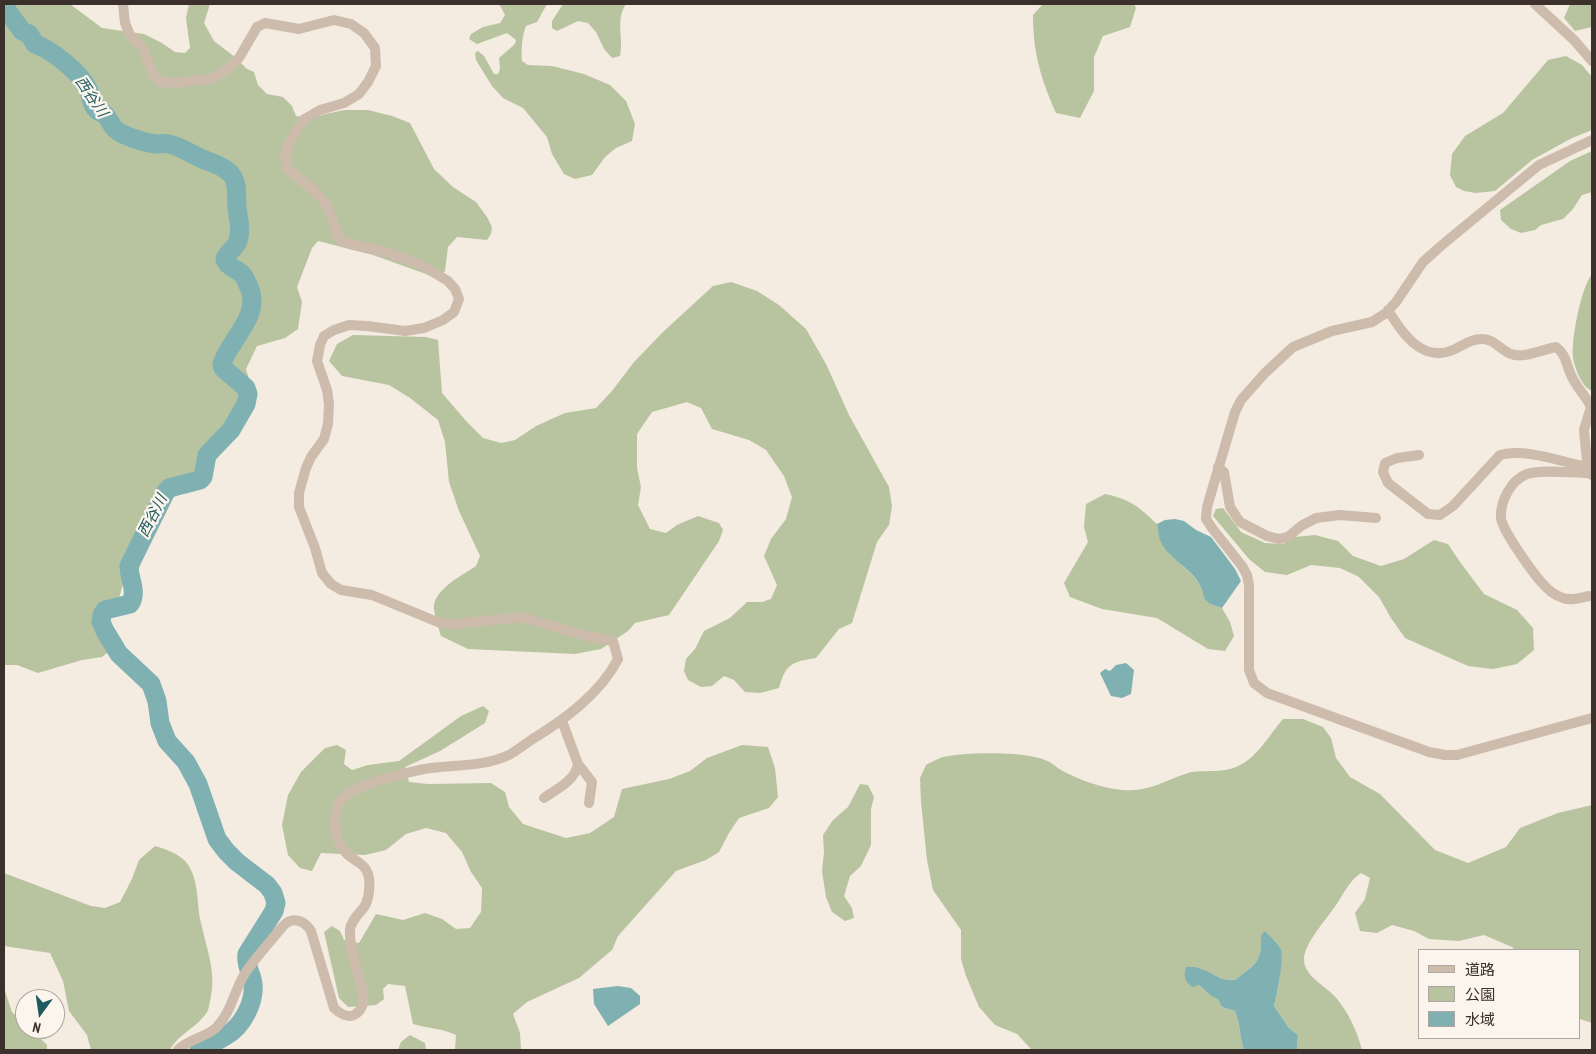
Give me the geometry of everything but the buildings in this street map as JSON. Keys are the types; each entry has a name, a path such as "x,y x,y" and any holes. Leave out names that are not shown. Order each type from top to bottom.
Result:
{"street":[{"path":"123,4 125,23 130,35 143,48 153,75 161,82 176,83 211,80 225,71 239,58 257,27 265,23 299,29 334,20 351,24 364,33 375,48 376,66 360,94 320,110 303,120 289,143 285,159 288,169 315,191 327,204 340,240 390,253 423,266 448,281 455,289 459,299 454,312 443,320 424,328 405,331 367,326 349,326 334,330 324,336 317,361 330,404 328,424 324,439 311,457 306,468 299,493 299,507 315,548 322,573 331,584 341,590 372,595 440,623 455,624 521,617 587,636 613,641 618,659 600,685 562,721 508,755 474,764 420,770 363,786 348,793 339,803 334,821 338,838 347,854 363,864 369,877 369,893 365,905 354,919 350,928 354,959 364,996 363,1005 360,1010 353,1016 345,1016 334,1008 311,931 299,920 287,922 245,974 236,989 227,1012 216,1028 206,1035 192,1040 178,1050"},
{"path":"1535,4 1574,40 1592,61"},
{"path":"1592,140 1539,165 1442,245 1423,262 1388,310 1372,322 1332,331 1293,348 1265,373 1241,400 1235,412 1207,507 1206,519 1248,575 1249,670 1254,683 1261,690 1429,752 1445,755 1458,755 1482,749 1592,718"},
{"path":"1388,310 1411,343 1431,352 1451,351 1482,338 1492,341 1512,354 1521,355 1556,347 1561,350 1572,377 1591,407 1584,430 1589,472"},
{"path":"1419,455 1397,458 1385,463 1383,472 1388,483 1428,514 1440,515 1453,506 1500,455 1510,452 1529,454 1589,472"},
{"path":"1218,467 1224,472 1230,507 1240,522 1267,536 1279,539 1288,537 1301,526 1316,518 1340,515 1376,518"},
{"path":"1589,472 1547,472 1528,474 1518,479 1506,492 1501,518 1506,534 1544,586 1560,597 1569,600 1589,596"},
{"path":"562,721 578,764 592,782 589,803"},
{"path":"544,798 568,782 574,775 578,764"}],"green space":[{"path":"4,4 70,4 102,28 144,34 175,52 185,53 190,48 186,18 189,4 210,4 204,23 214,41 247,69 254,72 258,85 267,94 283,97 292,106 296,116 312,119 345,110 368,110 410,123 434,169 453,187 476,202 492,227 491,234 487,240 457,237 448,247 445,271 437,278 373,255 318,241 312,248 297,287 302,302 298,329 285,338 257,346 246,369 253,392 243,424 199,477 171,498 154,505 139,536 141,563 137,574 123,584 117,605 109,613 103,624 113,648 102,657 82,660 38,673 17,665 4,665"},
{"path":"499,4 547,4 537,22 526,26 522,43 522,61 528,65 552,66 584,74 610,85 626,101 635,124 632,141 616,148 605,157 592,175 575,179 564,174 552,154 547,137 523,108 503,98 492,86 476,60 475,53 478,51 484,56 494,74 498,74 500,69 499,58 515,44 516,40 507,33 477,44 469,39 471,34 483,27 500,23 505,15"},
{"path":"563,4 626,4 620,23 620,56 612,58 604,49 596,32 588,23 578,21 557,31 552,28 552,21"},
{"path":"1043,4 1134,4 1136,8 1130,27 1103,36 1094,57 1094,91 1080,118 1056,113 1042,77 1034,42 1033,15"},
{"path":"1570,4 1592,4 1592,27 1575,31 1564,18"},
{"path":"1566,56 1582,65 1592,77 1592,130 1572,138 1532,160 1495,191 1476,193 1464,191 1456,187 1450,175 1452,154 1465,136 1503,113 1548,60"},
{"path":"1592,151 1592,192 1582,195 1573,209 1563,219 1541,225 1535,230 1521,233 1511,229 1501,220 1500,210 1570,161"},
{"path":"1592,274 1592,391 1585,386 1577,372 1573,350 1575,327 1584,290"},
{"path":"731,282 757,291 779,305 806,329 826,364 849,415 889,487 892,506 889,525 877,542 852,623 839,629 816,658 791,665 784,673 779,688 760,693 745,692 734,680 724,676 712,686 701,687 688,680 684,671 686,659 695,649 704,631 730,618 747,602 762,602 771,599 777,585 764,556 771,539 786,519 792,497 784,476 766,450 749,440 712,429 701,408 687,402 652,412 637,434 637,468 641,487 638,505 650,529 666,533 677,525 698,516 719,523 723,530 719,541 669,615 635,623 628,631 601,649 575,654 468,649 441,636 434,612 435,602 443,589 476,566 480,556 459,511 449,482 445,442 438,420 410,398 389,385 342,376 329,361 337,344 353,335 426,337 438,340 442,393 483,438 501,443 515,440 536,426 565,413 596,408 612,391 634,362 663,332 713,286"},
{"path":"1105,494 1134,504 1157,524 1162,541 1170,554 1197,580 1210,604 1222,608 1230,622 1234,636 1225,651 1208,649 1157,618 1102,609 1070,597 1064,583 1088,542 1084,527 1086,504"},
{"path":"1223,508 1241,532 1265,543 1283,544 1295,537 1315,535 1338,541 1353,556 1381,566 1404,559 1434,540 1448,544 1484,594 1517,610 1533,628 1534,650 1517,664 1493,669 1468,666 1405,638 1379,597 1359,577 1340,568 1311,565 1287,575 1265,572 1249,559 1213,516 1216,509"},
{"path":"483,706 489,711 485,723 440,751 405,767 409,782 428,784 491,783 505,792 509,807 523,824 566,838 590,833 614,817 622,789 669,779 690,771 707,758 742,745 768,747 775,768 778,797 769,808 739,818 719,852 706,860 676,871 618,936 612,950 579,978 527,1002 513,1014 520,1033 521,1050 455,1050 456,1035 413,1024 405,986 388,984 383,989 384,999 376,1005 348,1007 339,998 324,932 332,926 340,931 344,940 359,943 376,914 403,920 425,913 442,919 456,929 470,928 481,912 482,888 471,872 462,852 446,833 426,828 406,834 386,850 365,855 321,853 312,871 300,868 288,855 282,825 288,795 301,772 325,748 337,745 346,750 344,764 352,770 368,765 399,761 461,716"},
{"path":"1283,719 1303,719 1323,727 1331,738 1336,758 1350,777 1380,794 1435,850 1468,863 1506,847 1520,828 1558,813 1592,805 1592,1023 1581,1019 1581,949 1514,949 1484,935 1459,941 1429,939 1414,931 1392,925 1377,933 1360,931 1355,913 1365,899 1370,878 1361,873 1348,886 1315,934 1305,952 1304,958 1307,971 1316,981 1333,994 1349,1016 1362,1050 1297,1050 1298,1035 1289,1028 1274,1006 1280,978 1280,950 1261,936 1258,958 1248,970 1235,980 1222,979 1209,972 1199,985 1211,996 1218,998 1222,1007 1235,1011 1244,1050 1032,1050 1017,1034 995,1025 979,1007 966,976 961,959 961,930 933,890 927,860 921,802 920,778 926,765 953,755 995,753 1023,755 1047,761 1068,774 1083,780 1114,789 1132,790 1149,788 1192,772 1221,771 1235,767 1243,763 1258,750"},
{"path":"860,784 868,785 874,797 871,809 871,845 861,866 850,876 844,896 852,908 854,918 845,921 832,912 826,897 822,871 823,835 833,820 848,807"},
{"path":"155,846 182,858 190,868 197,891 199,915 212,972 212,991 208,1010 203,1018 173,1044 170,1050 91,1050 87,1035 69,1011 63,981 50,953 4,946 4,873 91,906 105,908 120,902 139,860"},
{"path":"4,988 12,1012 15,1015 15,1039 41,1039 47,1045 47,1050 4,1050"},
{"path":"410,1035 425,1043 426,1050 398,1050 401,1042"}],"water":[{"path":"1175,519 1184,521 1196,530 1211,537 1235,569 1241,581 1222,608 1210,604 1204,598 1199,582 1168,553 1162,544 1157,524 1165,520"},
{"path":"1126,663 1134,670 1131,694 1122,698 1111,696 1100,673 1105,669 1110,671 1116,665"},
{"path":"1265,931 1278,945 1282,955 1280,978 1274,1006 1289,1028 1298,1035 1297,1050 1244,1050 1235,1011 1222,1007 1218,999 1211,996 1199,985 1192,987 1185,978 1186,967 1195,967 1222,979 1235,980 1256,962 1260,952 1261,936"},
{"path":"618,986 631,988 640,996 640,1004 608,1026 594,1004 593,989"}],"waterway":[{"name":"西谷川","path":"4,6 22,31 29,34 35,44 57,56 77,74 87,87 95,108 106,116 118,132 142,141 154,144 168,144 181,148 226,170 233,177 236,184 240,228 239,237 237,243 225,259 228,264 243,275 252,298 248,318 222,364 223,368 246,388 248,394 246,404 231,430 207,455 203,477 200,480 169,488 165,493 129,566 133,590 130,604 105,610 101,622 119,654 151,684 157,701 160,723 167,741 186,762 198,784 217,839 237,862 267,885 273,893 276,903 274,911 247,954 247,962 253,984 250,1006 233,1031 199,1050"}]}
